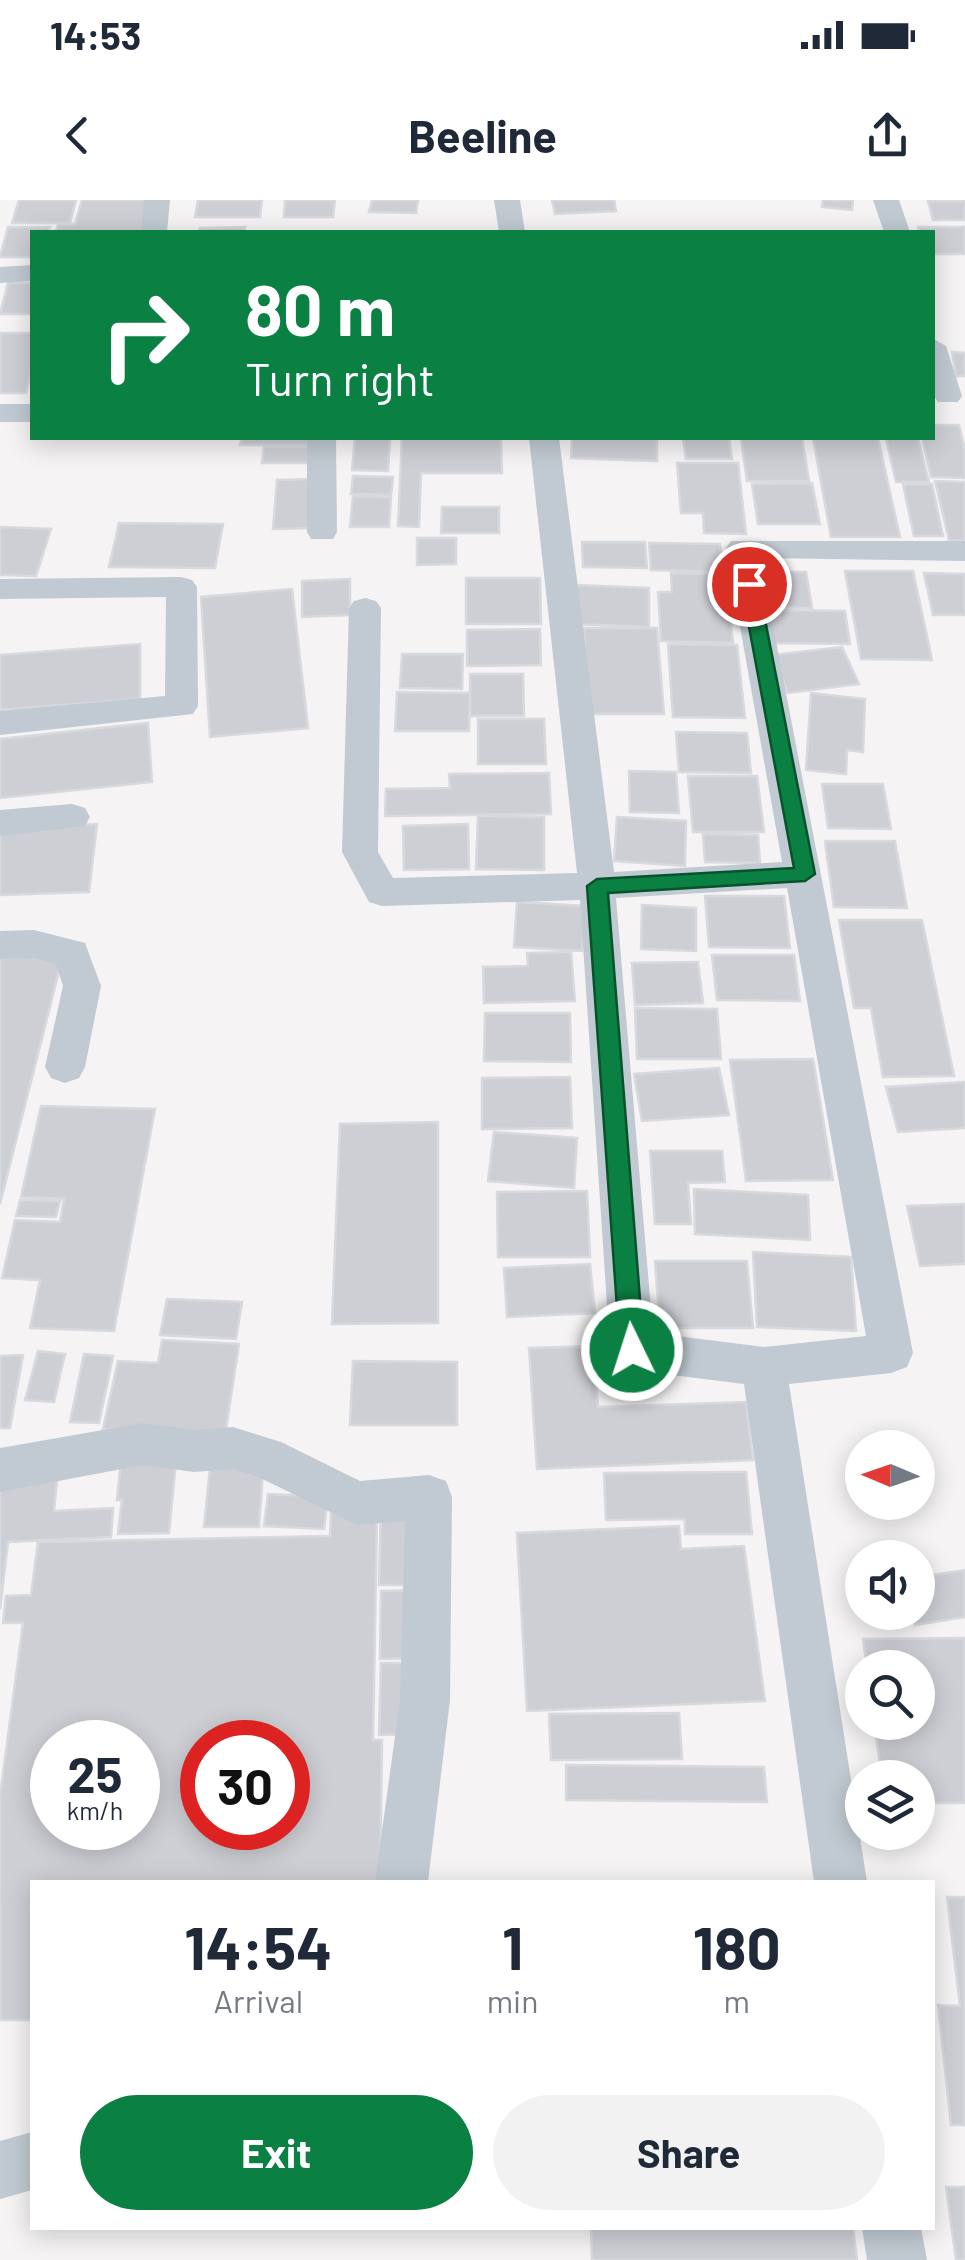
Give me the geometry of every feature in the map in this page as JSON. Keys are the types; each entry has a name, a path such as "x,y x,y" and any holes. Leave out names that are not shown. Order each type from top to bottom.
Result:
{"street":[{"path":"154,230 158,200"},
{"path":"507,200 512,230"},
{"path":"886,200 896,230"},
{"path":"0,274 30,273"},
{"path":"935,355 949,396"},
{"path":"0,413 30,413"},
{"path":"321,440 322,532"},
{"path":"544,440 597,886 632,1350 764,1366 891,1352 742,548 965,551"},
{"path":"0,590 180,587 184,646 180,706 0,723"},
{"path":"365,608 360,852 382,892 597,886 805,874"},
{"path":"0,823 72,817"},
{"path":"0,945 34,944 72,953 82,986 65,1067"},
{"path":"764,1366 841,1880"},
{"path":"0,1470 143,1444 194,1451 233,1448 264,1457 357,1503 429,1497 425,1700 402,1880"},
{"path":"0,2170 30,2162"},
{"path":"892,2230 897,2260"}],"building":[{"path":"19,200 76,200 70,223 12,223"},
{"path":"82,200 150,200 143,230 56,230 58,224 75,224"},
{"path":"198,200 262,200 260,217 195,217"},
{"path":"285,200 335,200 333,217 284,217"},
{"path":"372,200 418,200 416,213 369,212"},
{"path":"552,200 614,200 616,211 555,214"},
{"path":"823,200 853,200 852,210 822,207"},
{"path":"928,201 965,201 965,220 933,220"},
{"path":"8,227 50,227 30,230 30,257 0,257"},
{"path":"245,227 244,230 200,228"},
{"path":"918,227 965,227 965,254 935,254 935,230"},
{"path":"8,283 30,283 30,314 0,314"},
{"path":"0,333 30,333 26,393 0,393"},
{"path":"952,352 965,353 965,376 956,376"},
{"path":"935,425 959,425 965,450 965,478 931,477 922,440 935,440"},
{"path":"241,440 310,440 309,445 240,445"},
{"path":"355,440 390,440 388,471 352,470"},
{"path":"402,440 501,440 502,473 421,473 419,527 398,526"},
{"path":"572,440 657,440 657,461 571,458"},
{"path":"683,440 729,440 732,459 686,459"},
{"path":"741,440 802,440 809,481 747,481"},
{"path":"813,440 878,440 900,537 831,537"},
{"path":"886,440 918,440 929,482 896,482"},
{"path":"264,447 316,447 315,463 262,463"},
{"path":"677,463 738,463 746,534 704,533 703,513 681,513"},
{"path":"353,476 393,477 391,495 351,494"},
{"path":"317,479 314,528 273,529 277,480"},
{"path":"935,481 965,482 965,541 949,540"},
{"path":"812,483 820,524 758,524 752,484"},
{"path":"903,484 932,484 943,536 914,536"},
{"path":"353,496 391,497 389,527 350,527"},
{"path":"442,507 499,507 499,533 441,533"},
{"path":"119,523 223,524 215,568 109,567"},
{"path":"0,527 51,529 36,576 0,575"},
{"path":"417,538 456,538 456,564 417,565"},
{"path":"582,542 645,542 647,568 583,567"},
{"path":"649,543 720,544 723,572 651,570"},
{"path":"845,571 913,571 932,660 861,659"},
{"path":"768,572 806,572 812,608 772,607"},
{"path":"671,573 726,574 733,643 661,641 658,592 672,592"},
{"path":"924,573 965,574 965,615 933,615"},
{"path":"466,578 540,578 541,624 466,624"},
{"path":"350,579 350,615 302,617 302,581"},
{"path":"575,585 649,588 649,627 574,624"},
{"path":"292,589 308,728 210,737 201,597"},
{"path":"768,610 845,611 850,644 772,643"},
{"path":"584,628 657,628 664,714 588,714"},
{"path":"540,629 541,665 467,666 467,630"},
{"path":"140,644 140,699 0,710 0,655"},
{"path":"668,644 737,645 745,718 673,717"},
{"path":"842,647 859,684 788,693 773,655"},
{"path":"402,654 463,654 462,689 400,688"},
{"path":"470,674 523,674 524,716 470,716"},
{"path":"397,692 470,693 469,731 395,731"},
{"path":"811,693 865,699 863,752 847,750 846,774 806,770"},
{"path":"478,719 544,719 546,764 478,764"},
{"path":"148,723 152,782 0,798 0,739"},
{"path":"676,732 747,733 751,773 679,772"},
{"path":"629,771 676,772 679,813 630,812"},
{"path":"549,773 551,814 385,816 386,789 450,788 449,774"},
{"path":"688,776 757,776 764,832 693,832"},
{"path":"822,784 883,784 891,829 828,828"},
{"path":"478,816 544,817 544,870 476,869"},
{"path":"617,817 686,821 685,866 614,861"},
{"path":"97,824 89,892 0,895 0,828"},
{"path":"468,824 469,869 404,870 403,826"},
{"path":"703,834 758,835 760,863 705,862"},
{"path":"825,841 895,841 907,908 834,907"},
{"path":"705,896 784,896 790,948 709,947"},
{"path":"517,902 585,906 582,951 514,947"},
{"path":"642,905 696,908 696,951 641,949"},
{"path":"839,920 922,920 954,1076 883,1077 871,1008 854,1008"},
{"path":"571,952 575,1001 484,1003 483,967 528,966 527,953"},
{"path":"0,953 63,955 0,1204"},
{"path":"712,955 794,955 800,1001 717,1000"},
{"path":"698,962 703,1003 635,1005 632,963"},
{"path":"635,1008 717,1009 721,1059 637,1059"},
{"path":"485,1013 570,1013 571,1062 484,1061"},
{"path":"813,1059 833,1180 746,1181 730,1060"},
{"path":"719,1068 729,1115 642,1121 634,1074"},
{"path":"570,1077 572,1128 482,1129 482,1078"},
{"path":"965,1082 965,1128 898,1132 886,1087"},
{"path":"41,1106 155,1109 114,1331 30,1328 40,1280 2,1278 15,1220 60,1222 64,1199 21,1197"},
{"path":"438,1122 438,1323 332,1324 340,1124"},
{"path":"494,1132 577,1138 574,1188 488,1181"},
{"path":"650,1151 722,1151 725,1182 688,1183 691,1224 655,1224"},
{"path":"694,1189 808,1195 810,1240 695,1234"},
{"path":"587,1191 590,1257 498,1257 497,1192"},
{"path":"20,1200 60,1201 56,1217 16,1216"},
{"path":"965,1204 965,1264 920,1266 907,1206"},
{"path":"753,1252 851,1257 856,1331 757,1327"},
{"path":"655,1261 747,1261 753,1328 660,1328"},
{"path":"590,1264 595,1313 507,1317 504,1268"},
{"path":"167,1299 242,1302 236,1339 160,1335"},
{"path":"162,1340 239,1344 225,1436 103,1429 118,1361 158,1363"},
{"path":"593,1346 598,1407 746,1402 753,1460 537,1469 529,1348"},
{"path":"38,1351 65,1354 54,1402 25,1400"},
{"path":"84,1354 113,1356 99,1423 70,1422"},
{"path":"23,1355 10,1428 0,1428 0,1356"},
{"path":"353,1361 457,1362 457,1425 350,1425"},
{"path":"122,1451 177,1451 169,1533 118,1534"},
{"path":"211,1458 264,1458 259,1527 204,1527"},
{"path":"746,1472 752,1534 685,1534 685,1519 606,1520 604,1473"},
{"path":"57,1479 54,1511 113,1508 111,1537 8,1542 0,1609 0,1482"},
{"path":"268,1494 328,1497 324,1529 264,1526"},
{"path":"381,1507 419,1507 418,1585 379,1585"},
{"path":"377,1512 373,1740 382,1740 380,1880 30,1880 30,2020 0,2020 0,1796 23,1623 3,1623 6,1596 31,1595 38,1542 330,1536 331,1513"},
{"path":"679,1526 681,1549 744,1546 765,1701 527,1711 517,1533"},
{"path":"965,1570 965,1617 935,1622 935,1574"},
{"path":"421,1590 421,1658 380,1659 381,1591"},
{"path":"965,1638 965,1803 935,1803 935,1760 879,1760 877,1740 935,1740 935,1650 865,1650 863,1639"},
{"path":"381,1663 408,1663 406,1734 379,1735"},
{"path":"679,1713 682,1759 551,1760 549,1714"},
{"path":"566,1765 764,1767 767,1802 566,1800"},
{"path":"947,1897 965,1897 965,2125 951,2125 938,2005 960,2006"},
{"path":"946,2187 965,2187 965,2260 956,2260"},
{"path":"591,2230 853,2230 857,2260 592,2260"}],"route":[{"path":"632,1350 597,886 805,874 749,584"}]}
